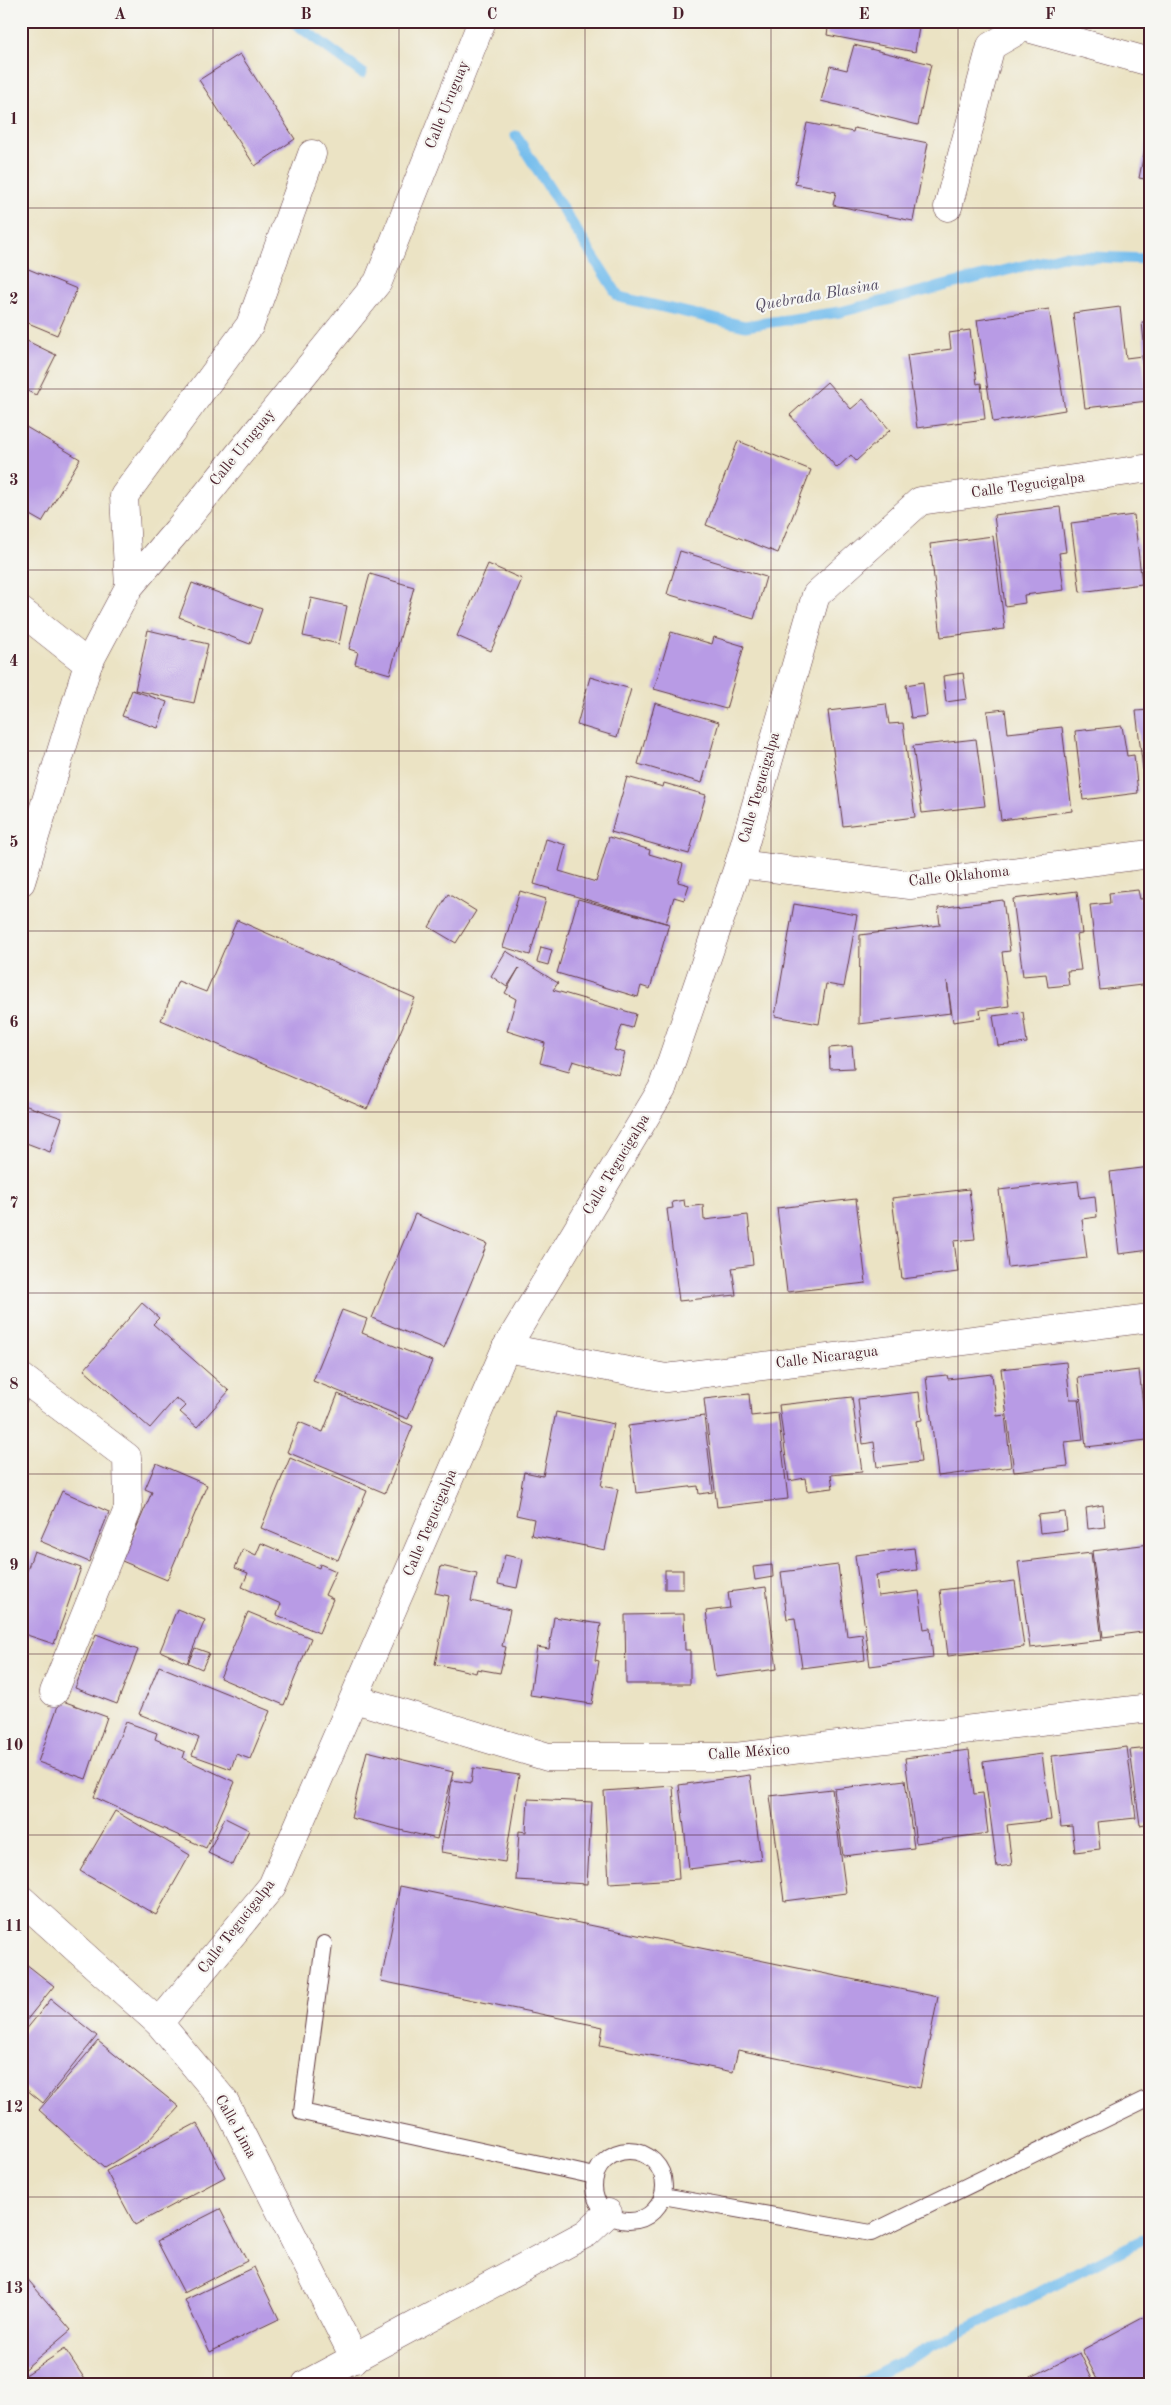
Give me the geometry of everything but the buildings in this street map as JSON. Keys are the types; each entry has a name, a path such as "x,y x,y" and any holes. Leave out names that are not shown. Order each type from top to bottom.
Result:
{"street":[{"name":"Calle Uruguay","path":"21,882 88,664 129,586 177,531 378,282 482,21"},
{"path":"948,207 991,46 1024,27 1150,62"},
{"path":"129,586 124,496 250,325 312,154"},
{"name":"Calle Tegucigalpa","path":"159,2023 272,1886 355,1699 506,1348 662,1089 739,864 816,594 920,501 1150,468"},
{"path":"21,611 88,664"},
{"name":"Calle Oklahoma","path":"739,864 910,885 1150,854"},
{"name":"Calle Nicaragua","path":"506,1348 666,1378 1150,1318"},
{"path":"21,1377 126,1457 128,1509 54,1692"},
{"name":"Calle México","path":"355,1699 548,1757 735,1757 1150,1708"},
{"name":"Calle Lima","path":"21,1898 159,2023 224,2102 354,2359"},
{"path":"306,2384 587,2233 608,2214"}],"lane":[{"path":"324,1944 302,2112 595,2176"},
{"path":"663,2196 871,2233 1144,2100"},
{"path":"625,2151 639,2152 651,2159 660,2169 664,2182 663,2196 657,2208 647,2217 634,2221 620,2220 608,2214 599,2203 594,2190 595,2176 601,2164 612,2155 625,2151"}],"waterway":[{"name":"Quebrada Blasina","path":"292,21 362,73"},
{"name":"Quebrada Blasina","path":"516,136 619,297 745,326 840,312 1063,256 1150,259"},
{"path":"859,2384 1150,2236"}]}
